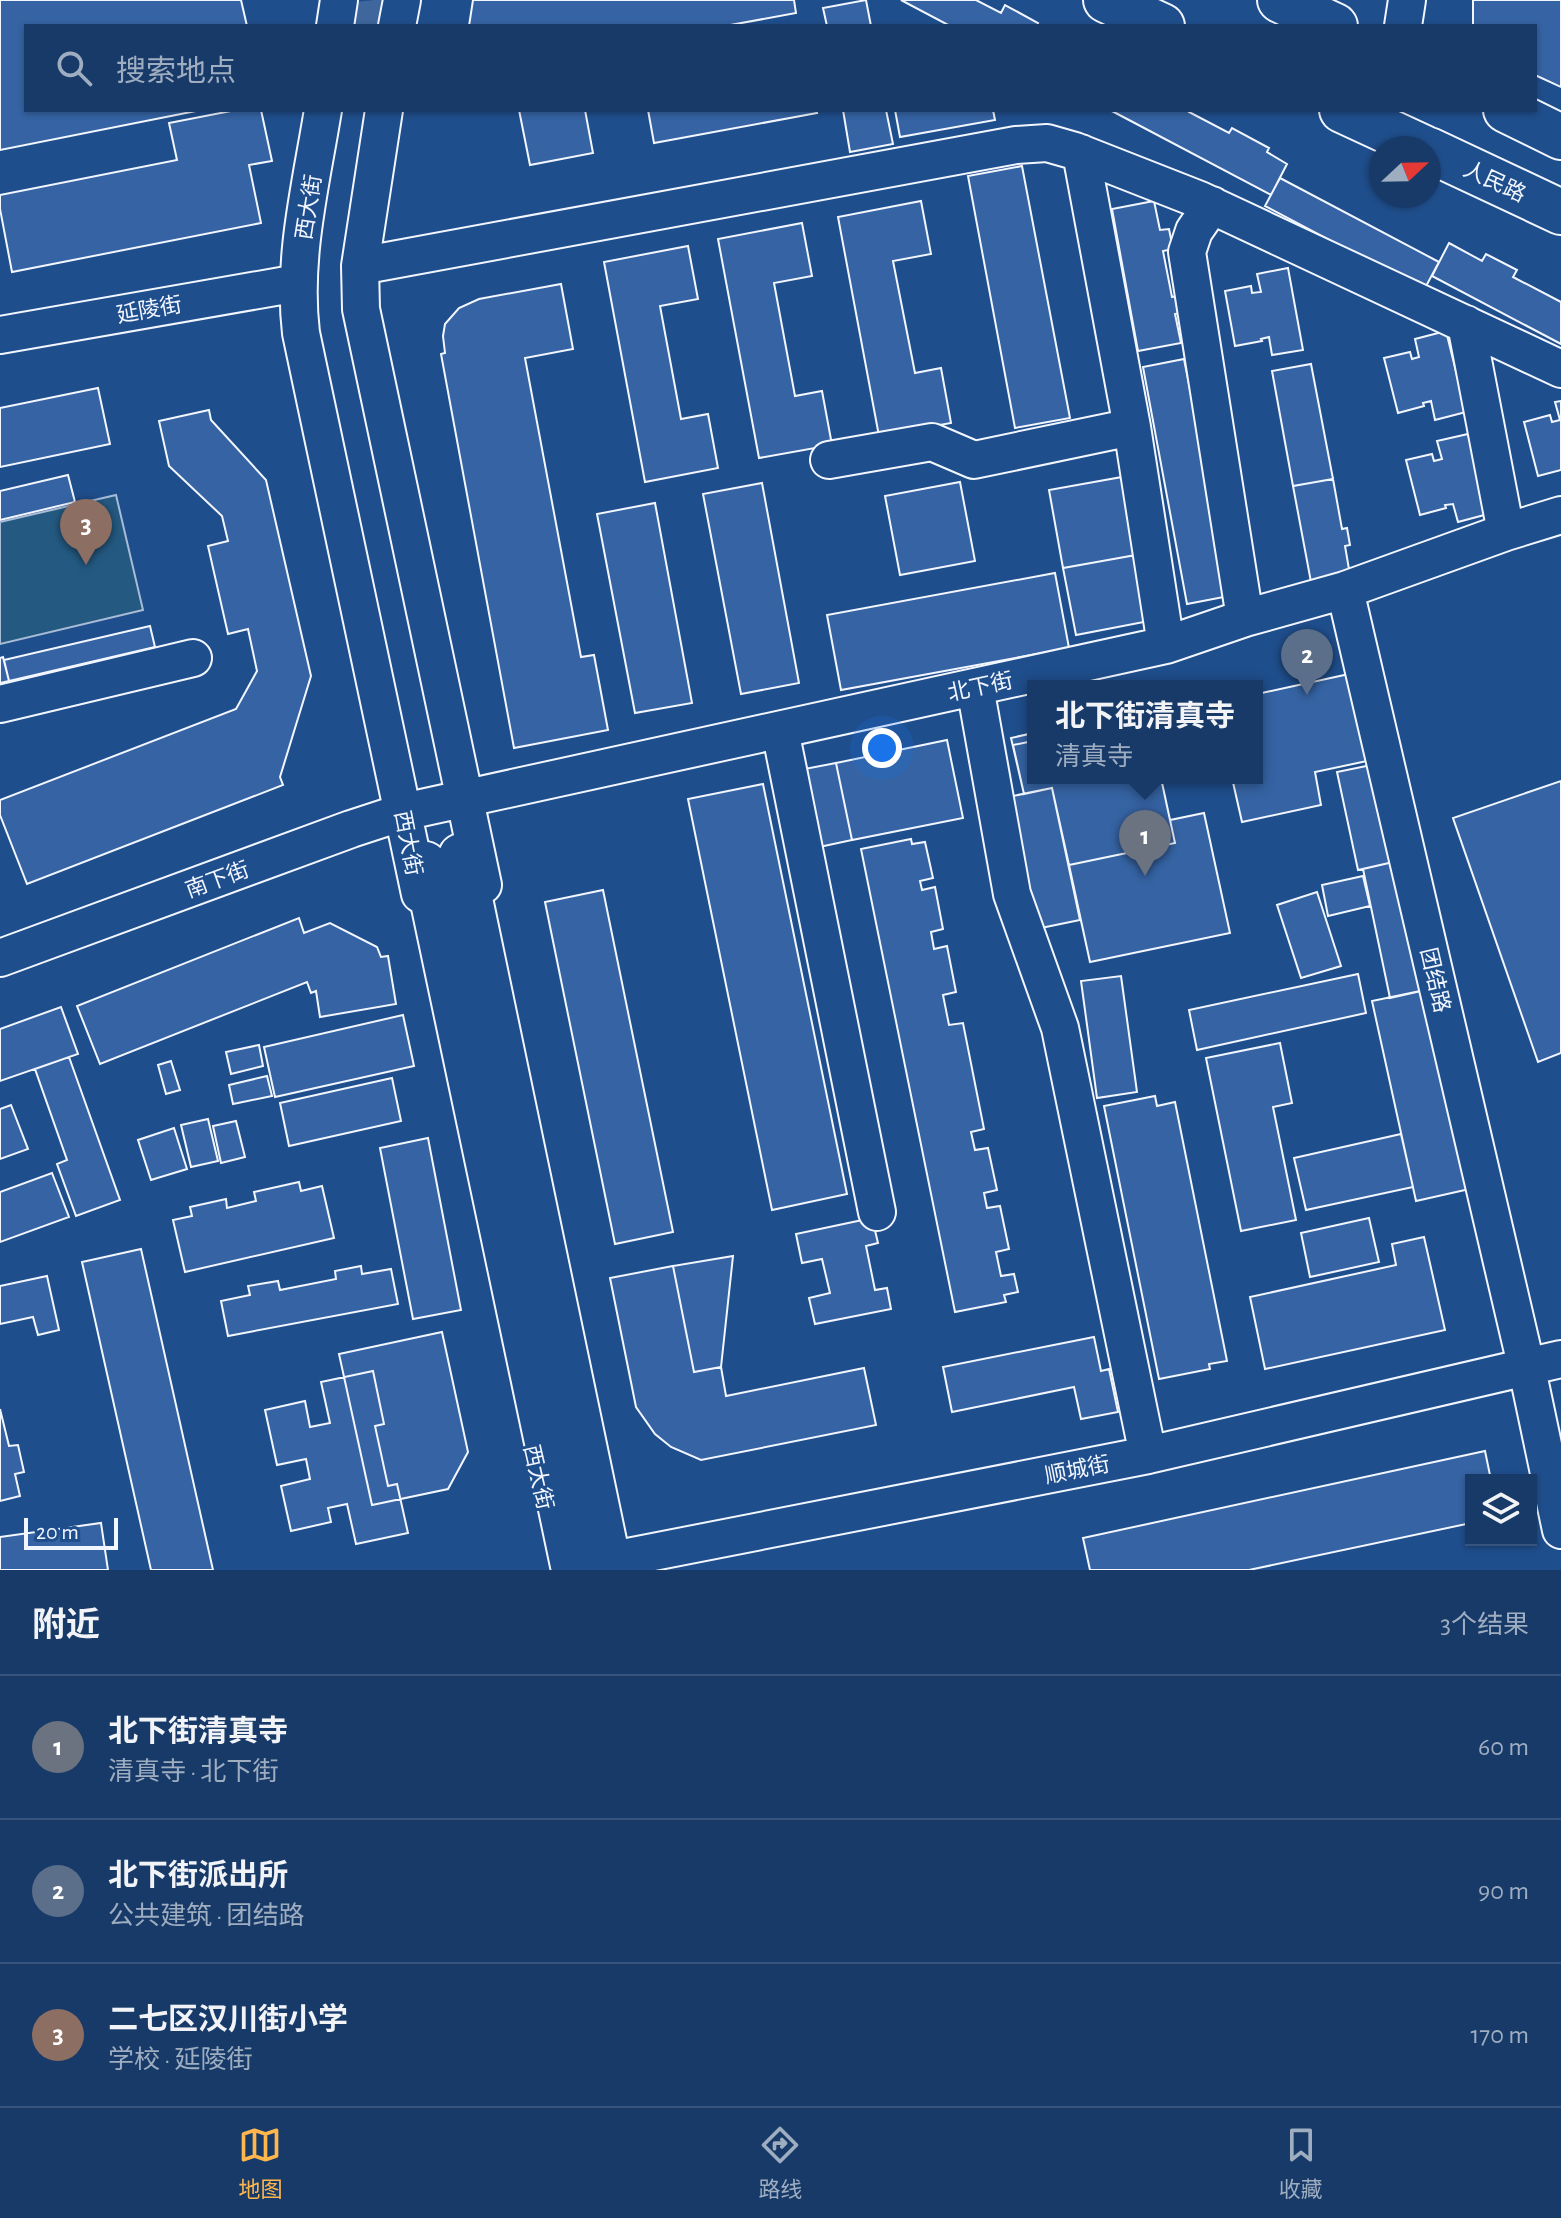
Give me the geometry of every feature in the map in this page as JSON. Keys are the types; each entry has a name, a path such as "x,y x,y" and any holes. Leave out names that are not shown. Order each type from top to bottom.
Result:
{"main road":[{"path":"1106,0 1158,24"},
{"path":"1280,0 1331,24"},
{"name":"人民路","path":"1346,112 1398,136"},
{"path":"1510,112 1561,137"},
{"name":"人民路","path":"1441,156 1561,212"},
{"path":"443,860 586,1567"}],"street":[{"path":"335,24 339,0"},
{"path":"397,24 402,0"},
{"path":"1403,24 1407,0"},
{"name":"西大街","path":"323,112 300,251 301,333 435,806 610,1494 586,1567"},
{"name":"西大街","path":"384,112 360,266 361,309 544,1510 586,1567"},
{"path":"360,266 1016,145 1047,143 1081,153 1212,205 1561,369"},
{"path":"1081,153 1132,427 1166,645"},
{"path":"1212,205 1194,231 1187,252 1245,618"},
{"name":"延陵街","path":"0,335 298,283"},
{"path":"1466,324 1506,532"},
{"path":"829,460 932,442 974,460 1132,427"},
{"name":"北下街","path":"435,806 1166,645 1245,618 1345,590 1561,515"},
{"name":"团结路","path":"1345,590 1527,1369 1561,1530"},
{"path":"0,704 193,658"},
{"path":"975,687 1012,894 1060,1028 1148,1455"},
{"path":"780,730 877,1212"},
{"name":"南下街","path":"0,958 351,829 435,806"},
{"name":"顺城街","path":"586,1567 1148,1455 1561,1359"}],"shaded area":[{"path":"116,495 143,610 0,644 0,522"}],"building":[{"path":"0,0 241,0 247,24 24,24 24,112 191,112 0,150"},
{"path":"473,0 794,0 796,13 736,24 469,24"},
{"path":"866,0 871,24 827,24 823,8"},
{"path":"901,0 976,0 1001,13 1005,5 1038,23 1037,24 946,24"},
{"path":"1473,0 1561,0 1561,87 1537,76 1537,24 1473,24"},
{"path":"226,112 261,112 272,161 249,165 261,223 12,272 0,195 177,160 169,123"},
{"path":"519,112 585,112 593,153 530,165"},
{"path":"648,112 817,113 654,143"},
{"path":"843,112 886,112 893,144 850,152"},
{"path":"895,112 993,112 995,120 900,137"},
{"path":"1114,112 1189,112 1229,133 1232,128 1269,148 1267,152 1287,164 1271,195"},
{"path":"1022,166 1070,418 1015,428 968,176"},
{"path":"1280,178 1439,262 1424,290 1265,206"},
{"path":"921,201 931,254 893,261 915,373 941,368 951,423 879,436 838,217"},
{"path":"1154,201 1160,230 1169,229 1173,249 1163,251 1172,297 1182,295 1185,312 1175,314 1181,343 1138,351 1112,209"},
{"path":"802,223 812,276 774,283 795,396 822,391 832,445 759,458 718,239"},
{"path":"1449,243 1482,261 1486,254 1517,270 1513,277 1561,302 1561,344 1432,276"},
{"path":"688,246 698,299 660,306 681,419 708,414 718,468 645,482 604,262"},
{"path":"1288,268 1303,350 1272,355 1269,337 1235,346 1225,291 1251,286 1252,293 1261,292 1257,274"},
{"path":"561,284 573,349 525,358 581,657 594,655 608,730 514,748 441,354 445,353 445,324 459,308 479,299"},
{"path":"1446,331 1466,412 1435,420 1431,401 1398,413 1384,358 1410,352 1412,359 1419,357 1415,339"},
{"path":"1184,359 1191,394 1200,392 1229,596 1187,604 1143,367"},
{"path":"1311,364 1333,479 1293,486 1272,371"},
{"path":"98,388 110,444 0,467 0,408"},
{"path":"1561,401 1561,470 1538,476 1524,422 1550,415 1552,422 1560,420 1555,402"},
{"path":"209,410 211,420 266,480 311,676 280,777 283,785 27,884 0,815 0,800 236,709 257,671 248,629 228,634 208,546 228,541 222,516 169,466 159,421"},
{"path":"1468,434 1488,514 1458,522 1453,504 1420,515 1406,460 1432,454 1434,461 1442,459 1437,441"},
{"path":"68,475 75,502 0,520 0,491"},
{"path":"1122,477 1136,555 1063,568 1049,490"},
{"path":"1333,479 1342,529 1347,528 1350,545 1345,546 1350,575 1311,582 1293,486"},
{"path":"960,482 975,561 900,575 885,496"},
{"path":"762,483 799,683 741,694 703,494"},
{"path":"655,503 692,703 635,713 597,514"},
{"path":"1136,555 1149,621 1076,635 1063,568"},
{"path":"1055,573 1069,648 841,690 827,615"},
{"path":"150,626 155,647 9,681 4,660"},
{"path":"3,657 9,681 0,683 0,658"},
{"path":"1349,674 1367,761 1315,772 1321,805 1242,822 1233,784 1263,784 1263,693"},
{"path":"1027,734 1027,784 1162,784 1170,820 1204,813 1230,933 1090,962 1052,788 1024,794 1011,738"},
{"path":"947,740 963,818 852,840 836,763"},
{"path":"1027,742 1027,784 1162,784 1175,843 1069,865 1052,788 1024,794 1013,745"},
{"path":"836,763 852,840 810,849 794,771"},
{"path":"1381,763 1402,860 1358,870 1337,772"},
{"path":"1561,781 1561,1053 1538,1062 1453,818"},
{"path":"763,784 847,1194 772,1210 688,799"},
{"path":"1052,788 1080,920 1036,929 1008,797"},
{"path":"1204,813 1230,933 1090,962 1069,865 1175,843 1170,820"},
{"path":"911,839 912,844 925,842 933,878 920,881 922,890 935,887 943,929 931,932 934,949 947,946 956,992 943,995 949,1025 963,1023 984,1129 971,1132 975,1150 988,1148 997,1190 984,1193 987,1208 1000,1206 1009,1249 996,1252 1001,1276 1014,1274 1018,1292 1004,1295 1006,1302 955,1312 861,849"},
{"path":"1402,860 1430,989 1390,998 1363,869"},
{"path":"1363,876 1370,906 1328,916 1322,885"},
{"path":"603,890 673,1232 615,1244 545,902"},
{"path":"1317,892 1341,966 1301,978 1277,905"},
{"path":"299,918 304,933 330,923 377,947 381,957 388,956 396,1004 320,1017 316,991 311,993 307,982 100,1064 77,1006"},
{"path":"1358,974 1366,1013 1197,1050 1189,1010"},
{"path":"1121,976 1137,1092 1097,1098 1081,981"},
{"path":"1430,989 1474,1188 1416,1201 1372,1001"},
{"path":"61,1007 78,1054 0,1081 0,1029"},
{"path":"403,1015 414,1066 275,1097 264,1047"},
{"path":"1280,1043 1292,1103 1273,1107 1296,1220 1241,1231 1206,1058"},
{"path":"259,1045 263,1066 231,1074 226,1052"},
{"path":"69,1057 120,1200 76,1216 57,1164 67,1160 35,1069"},
{"path":"171,1061 180,1090 166,1094 158,1065"},
{"path":"267,1076 272,1096 233,1104 229,1085"},
{"path":"392,1078 401,1121 289,1146 280,1103"},
{"path":"1155,1096 1157,1106 1175,1102 1227,1361 1209,1364 1210,1369 1159,1379 1104,1106"},
{"path":"11,1105 28,1149 0,1159 0,1109"},
{"path":"208,1119 218,1161 191,1167 181,1125"},
{"path":"236,1121 245,1157 221,1163 213,1126"},
{"path":"174,1128 187,1169 151,1180 138,1140"},
{"path":"1401,1134 1413,1187 1306,1210 1294,1158"},
{"path":"428,1138 461,1310 413,1319 380,1148"},
{"path":"52,1173 69,1217 0,1242 0,1192"},
{"path":"299,1182 301,1191 322,1186 334,1238 185,1272 173,1220 192,1216 190,1207 226,1199 227,1208 256,1201 254,1192"},
{"path":"872,1218 878,1243 866,1246 875,1290 887,1288 891,1309 815,1324 809,1298 830,1293 822,1259 802,1263 796,1234"},
{"path":"1369,1218 1379,1262 1310,1277 1301,1233"},
{"path":"1424,1237 1445,1330 1265,1369 1250,1297 1396,1265 1392,1244"},
{"path":"141,1249 213,1570 151,1570 82,1262"},
{"path":"733,1256 721,1367 694,1372 673,1266"},
{"path":"361,1266 362,1274 391,1269 398,1304 228,1336 221,1301 250,1295 248,1286 278,1281 280,1290 336,1279 335,1271"},
{"path":"673,1266 694,1372 721,1367 726,1396 864,1368 876,1425 701,1460 671,1447 655,1434 636,1407 610,1278"},
{"path":"47,1276 59,1330 38,1335 33,1317 0,1324 0,1286"},
{"path":"442,1332 468,1452 448,1489 372,1505 339,1354"},
{"path":"1094,1337 1101,1371 1109,1369 1118,1412 1081,1419 1074,1387 952,1412 943,1367"},
{"path":"373,1371 384,1424 375,1426 388,1486 397,1484 408,1533 356,1544 347,1504 328,1508 331,1522 291,1531 281,1486 310,1479 306,1459 277,1465 265,1410 305,1401 310,1427 330,1423 321,1382"},
{"path":"0,1409 9,1446 18,1445 24,1472 15,1474 20,1496 0,1501"},
{"path":"1485,1451 1490,1474 1465,1474 1465,1524 1249,1570 1090,1570 1083,1538"},
{"path":"101,1523 108,1570 0,1570 0,1537"}],"tunnel":[{"path":"374,0 377,24"}],"place":[{"name":"二七区汉川街小学","path":"86,565"},
{"name":"北下街派出所","path":"1307,695"},
{"name":"北下街清真寺","path":"1145,876"}]}
